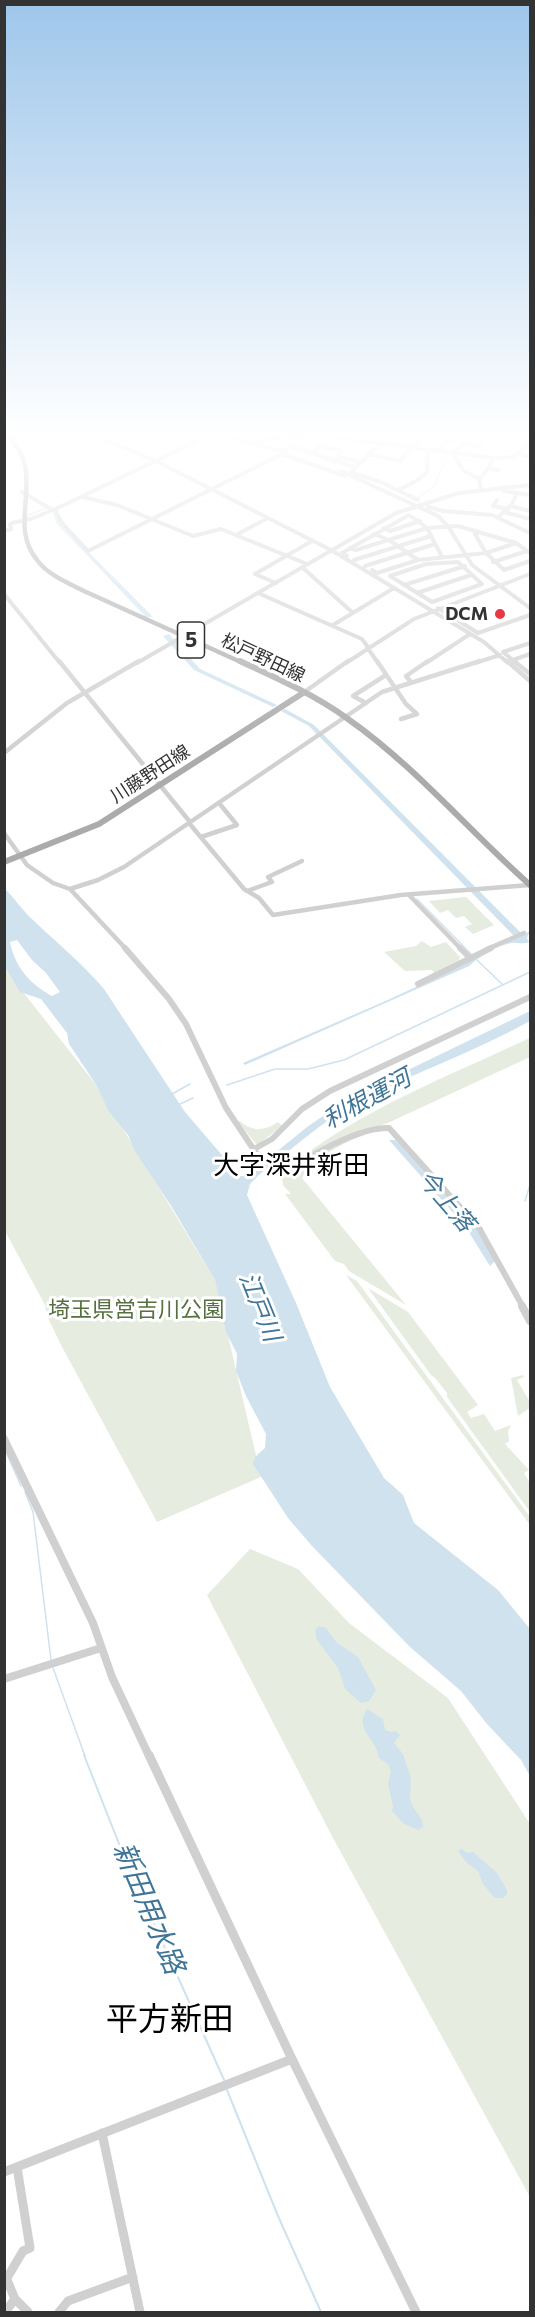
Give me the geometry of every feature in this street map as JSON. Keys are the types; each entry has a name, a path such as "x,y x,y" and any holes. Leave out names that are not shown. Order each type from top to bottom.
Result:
{"main road":[{"name":"松戸野田線","path":"24,541 37,561 87,593 303,693 346,717 384,747 529,884"},
{"name":"川藤野田線","path":"4,862 76,835 107,819 303,693"}],"street":[{"path":"80,541 88,550 106,541"},
{"path":"252,541 307,564"},
{"path":"312,541 331,550 470,634 531,681"},
{"path":"276,583 255,574 312,541"},
{"path":"4,753 60,708 84,693 346,541"},
{"path":"362,541 342,553 377,573 418,560 486,553 516,543"},
{"path":"350,548 356,550 385,541"},
{"path":"391,541 418,560"},
{"path":"354,560 414,541"},
{"path":"434,541 442,557"},
{"path":"456,541 472,565 531,608"},
{"path":"479,541 493,562 504,570 531,561"},
{"path":"480,544 489,541"},
{"path":"509,541 529,552"},
{"path":"365,566 435,544"},
{"path":"493,562 529,552"},
{"path":"458,562 462,567 482,584 432,602 390,576 426,564 458,562"},
{"path":"404,585 472,565"},
{"path":"302,567 353,613"},
{"path":"417,593 483,574"},
{"path":"303,693 368,647 432,611 531,576"},
{"path":"333,626 394,588"},
{"path":"258,593 362,639 406,704 417,714 401,719"},
{"path":"4,594 201,837 247,891 263,902 273,915 466,889 529,884"},
{"path":"438,609 478,633 531,615"},
{"path":"411,682 406,676 470,634"},
{"path":"531,643 503,652 531,674"},
{"path":"513,660 531,654"},
{"path":"70,889 92,883 107,873 119,870 382,692 500,655"},
{"path":"523,668 531,665"},
{"path":"366,703 353,696 386,675"},
{"path":"201,837 237,825 219,803"},
{"path":"4,833 18,857 27,865 50,881 70,889 131,954 176,1007 220,1099 259,1156 277,1169 284,1171 355,1135 383,1125 389,1128 479,1228 531,1321"},
{"path":"247,891 272,882 268,877 302,861"},
{"path":"410,896 470,958"},
{"path":"418,984 524,933"},
{"path":"254,1149 272,1139 302,1109 330,1091 531,997"},
{"path":"4,1439 93,1623 112,1677 292,2059 416,2313"},
{"path":"4,1679 101,1648"},
{"path":"4,2172 292,2059"},
{"path":"102,2133 140,2313"},
{"path":"17,2167 30,2248 21,2255 6,2277 15,2299 28,2313"},
{"path":"59,2313 72,2300 133,2277"},
{"path":"5,2313 15,2299"}],"green space":[{"path":"466,897 494,925 473,934 465,927 472,924 464,916 456,918 448,910 440,913 429,901"},
{"path":"422,941 431,947 446,942 460,957 459,960 434,973 432,970 405,971 384,952 416,946"},
{"name":"埼玉県営吉川公園","path":"4,965 97,1086 215,1280 261,1477 157,1522 61,1345 47,1316 45,1305 5,1231"},
{"path":"530,1038 530,1057 390,1122 354,1135 288,1168 315,1147 374,1111"},
{"path":"238,1122 254,1129 263,1129 278,1122 282,1126 257,1145"},
{"path":"371,1132 343,1144 313,1163 302,1178 406,1305 349,1271 344,1264 335,1261 285,1194 291,1194 283,1185 282,1177 287,1171 356,1136"},
{"path":"346,1275 357,1281 530,1517 530,1525"},
{"path":"368,1288 408,1312 478,1405 467,1412 471,1418 484,1414 495,1431 511,1425 508,1431 509,1441 505,1444 529,1470 524,1473 530,1483 530,1512 447,1397 447,1393 431,1375"},
{"path":"523,1375 524,1377 517,1380 530,1402 530,1408 518,1416 511,1378"},
{"path":"250,1549 298,1569 349,1623 448,1698 530,1824 530,2197 333,1838 207,1595"}],"water":[{"path":"73,541 78,541 153,617 146,617"},
{"path":"169,634 200,669 277,705 273,707 194,670 163,636"},
{"path":"285,709 314,725 523,935 530,931 527,938 529,942 511,943 500,947 469,966 245,1065 243,1063 390,999 516,938 309,726 281,711"},
{"name":"江戸川","path":"5,889 29,916 79,962 104,989 185,1112 240,1176 253,1171 307,1127 348,1099 530,1011 530,1021 356,1103 318,1127 260,1174 250,1184 247,1195 296,1303 330,1387 384,1478 403,1495 414,1523 498,1590 530,1629 530,1776 521,1760 487,1724 461,1691 410,1647 312,1546 288,1518 253,1464 255,1457 265,1448 266,1434 236,1371 237,1354 226,1332 215,1280 135,1151 128,1135 108,1110 97,1086 69,1044 67,1033 41,999 20,992 5,967","holes":["17,940 32,960 46,973 60,992 52,996 30,980 20,967 10,942"]},
{"name":"今上落","path":"389,1140 396,1140 477,1230 495,1261 490,1266 465,1226"},
{"path":"319,1626 326,1628 336,1642 358,1657 376,1690 369,1701 361,1703 345,1689 338,1668 317,1640 315,1630"},
{"path":"367,1709 383,1719 385,1730 396,1731 400,1735 394,1743 403,1754 411,1779 410,1799 422,1820 423,1827 418,1830 403,1823 392,1811 388,1784 391,1771 388,1764 379,1758 364,1728 363,1716"},
{"path":"462,1849 467,1853 473,1852 497,1873 507,1890 503,1898 495,1898 483,1884 478,1871 466,1862 458,1851"}],"waterway":[{"path":"417,899 471,954"},
{"path":"477,960 503,985"},
{"path":"503,985 530,972"},
{"path":"227,1085 275,1069 308,1069 344,1060 503,985"},
{"path":"172,1094 190,1084"},
{"path":"178,1105 193,1098"},
{"path":"525,1201 530,1185"},
{"name":"新田用水路","path":"6,1452 21,1486"},
{"name":"新田用水路","path":"25,1492 33,1512 51,1660"},
{"name":"新田用水路","path":"53,1668 85,1756"},
{"name":"新田用水路","path":"84,1755 125,1859 225,2082"},
{"name":"新田用水路","path":"227,2090 278,2216 321,2312"}],"place":[{"name":"DCM","path":"500,614"}],"district":[{"name":"大字深井新田","path":"291,1165"},
{"name":"平方新田","path":"170,2019"}],"water label":[{"name":"利根運河","path":"367,1099"}]}
